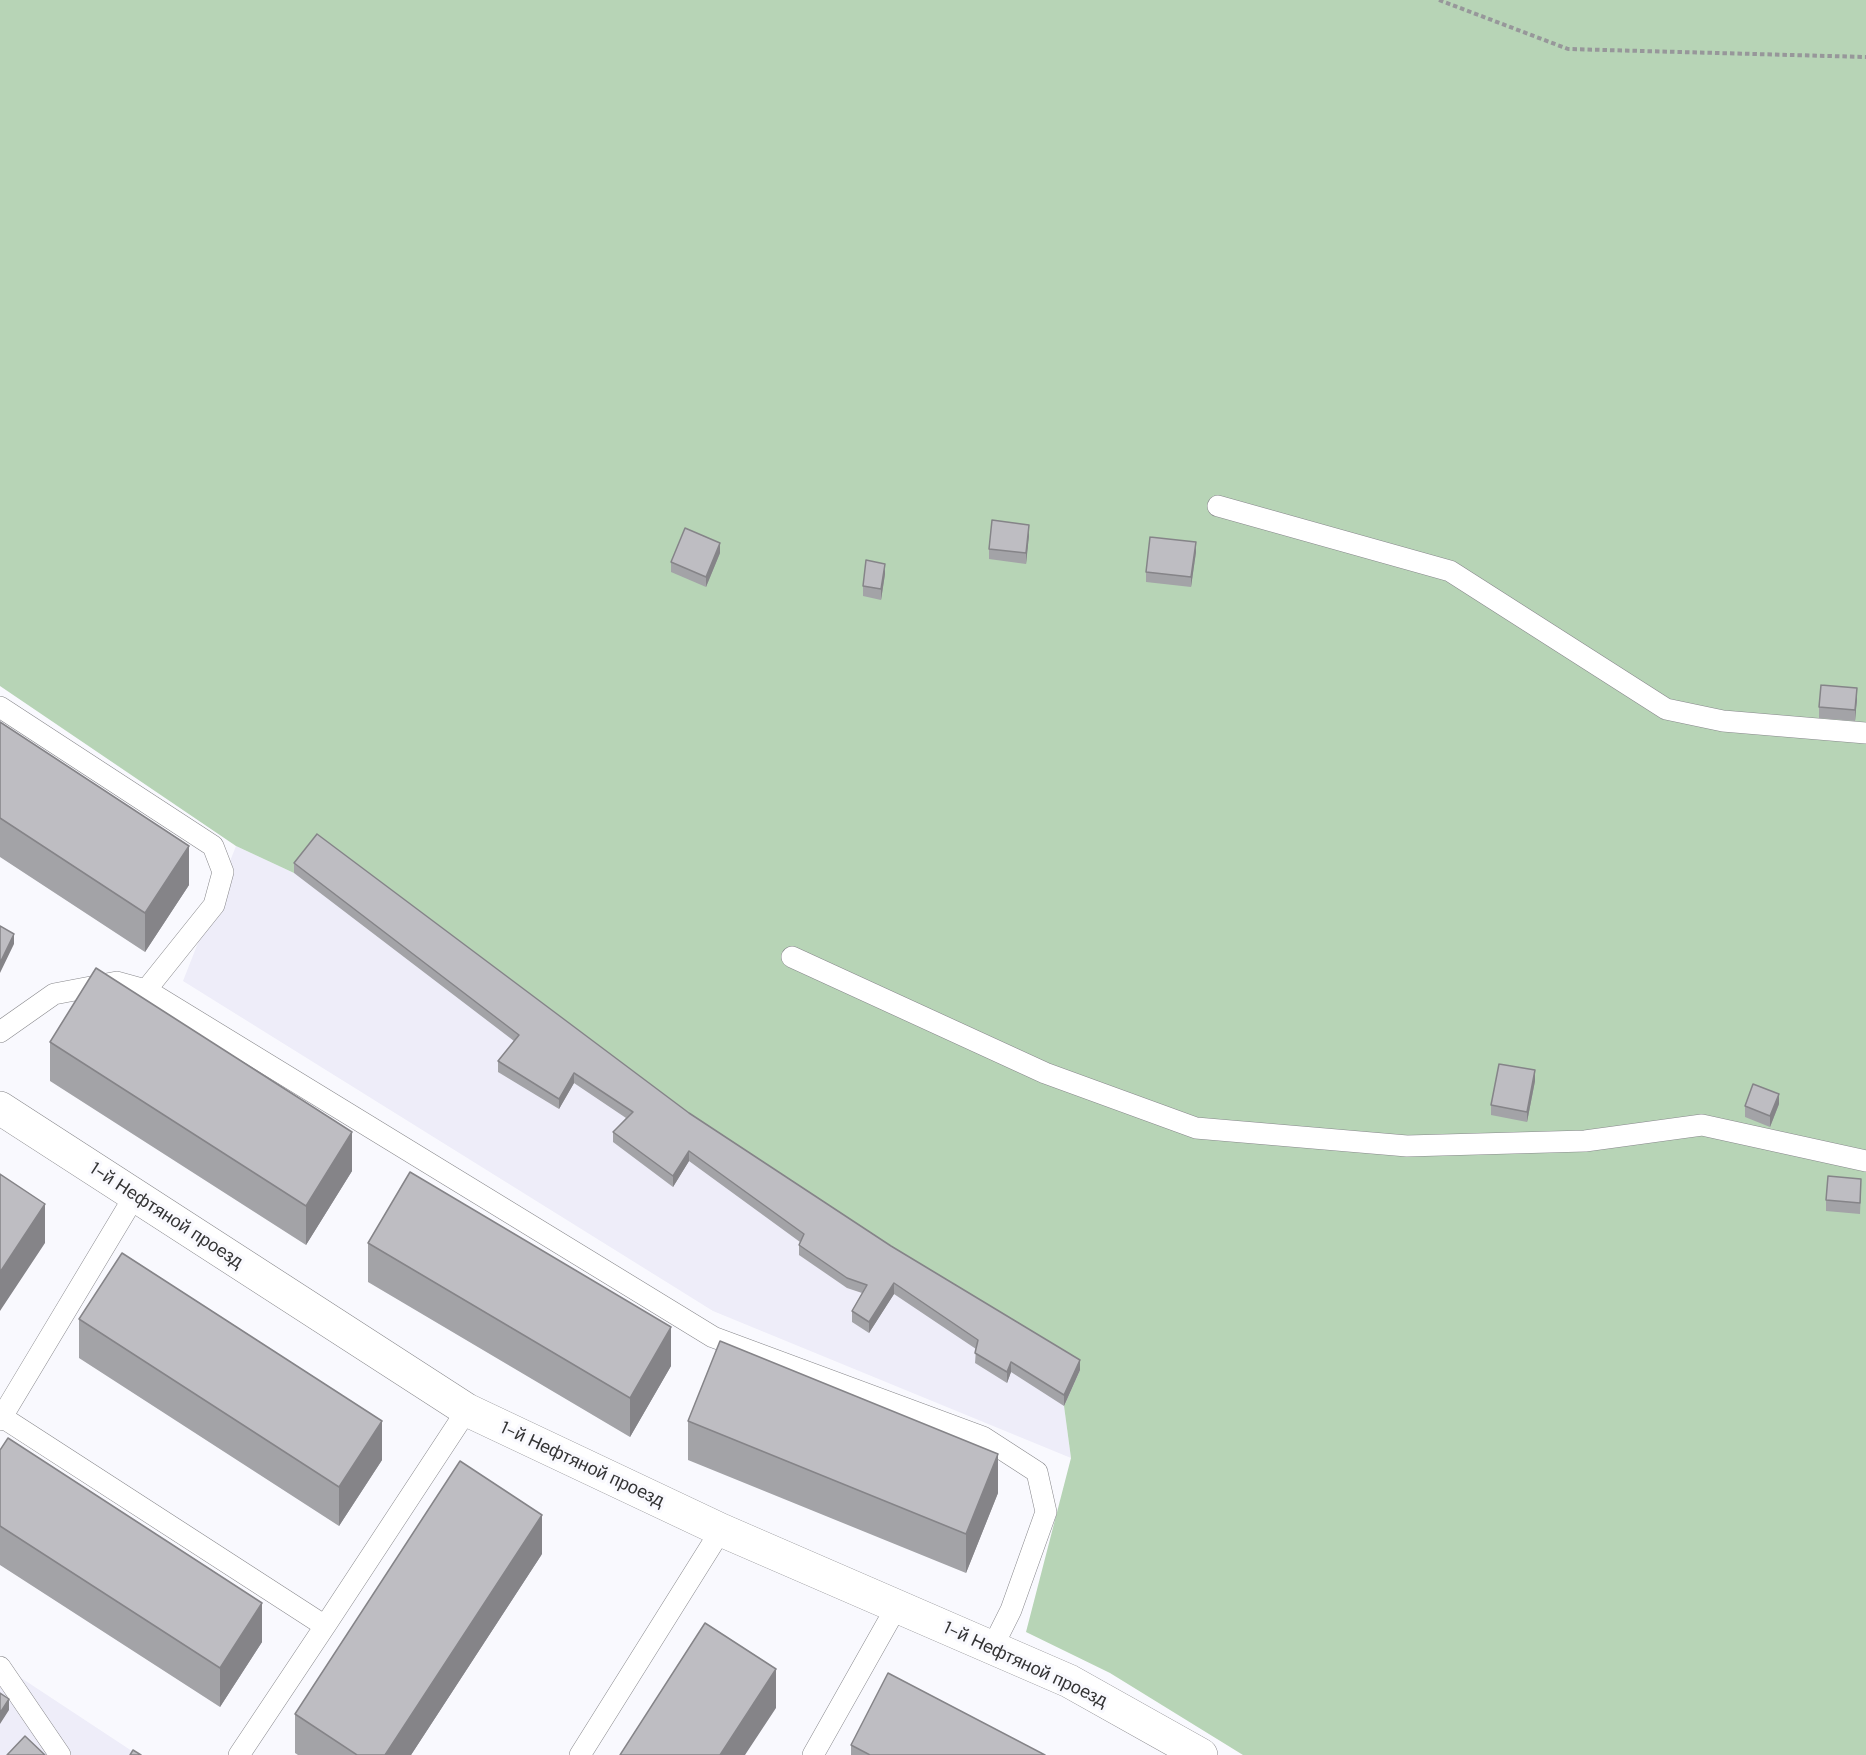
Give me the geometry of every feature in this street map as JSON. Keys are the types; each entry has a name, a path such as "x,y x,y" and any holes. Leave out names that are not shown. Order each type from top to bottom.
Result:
{"street":[{"name":"1-й Нефтяной проезд","path":"0,1107 134,1197 467,1410 721,1530 1069,1681 1201,1755"}],"lane":[{"path":"1218,506 1449,571 1665,709 1723,721 1866,733"},
{"path":"0,707 213,846 223,872 214,905 146,990"},
{"path":"792,957 1045,1073 1196,1128 1407,1146 1585,1141 1702,1125 1866,1161"},
{"path":"0,1032 54,994 117,982 146,990 713,1337 983,1437 1037,1472 1046,1512 1011,1610 992,1648"},
{"path":"134,1197 1,1418 325,1626"},
{"path":"239,1755 467,1410"},
{"path":"580,1755 721,1530"},
{"path":"813,1755 897,1606"},
{"path":"0,1666 60,1755"}],"path":[{"path":"1439,0 1568,49 1866,57"}],"shaded area":[{"path":"236,846 294,873 1080,1370 1064,1406 1071,1458 713,1311 183,981"},
{"path":"0,1664 138,1755 0,1755"}],"green space":[{"path":"0,0 1866,0 1866,1755 1243,1755 1110,1673 1026,1632 1071,1458 1064,1406 1080,1370 689,1123 317,845 294,873 236,846 0,686"}],"building":[{"path":"992,520 1029,525 1026,553 989,549"},
{"path":"685,528 720,543 706,577 671,562"},
{"path":"1150,537 1196,542 1191,577 1146,572"},
{"path":"866,560 885,564 881,589 863,586"},
{"path":"1821,685 1857,688 1855,710 1819,707"},
{"path":"0,722 189,846 145,913 0,818"},
{"path":"317,834 689,1113 891,1246 1080,1360 1064,1395 1011,1362 1007,1372 975,1353 978,1340 894,1283 869,1322 852,1311 867,1285 847,1278 799,1245 804,1234 689,1151 673,1176 613,1132 633,1112 574,1073 559,1099 498,1061 519,1035 294,863"},
{"path":"0,926 14,934 0,963"},
{"path":"96,968 352,1132 306,1206 50,1042"},
{"path":"1499,1064 1535,1070 1527,1112 1491,1105"},
{"path":"1753,1084 1779,1094 1770,1116 1745,1106"},
{"path":"410,1172 671,1327 630,1398 368,1243"},
{"path":"0,1174 45,1204 0,1272"},
{"path":"1828,1176 1861,1179 1860,1203 1826,1200"},
{"path":"122,1253 382,1421 339,1487 79,1319"},
{"path":"720,1341 998,1454 966,1534 688,1421"},
{"path":"8,1438 262,1603 220,1668 0,1526 0,1450"},
{"path":"460,1461 542,1515 385,1755 357,1755 295,1714"},
{"path":"705,1623 776,1669 720,1755 620,1755"},
{"path":"888,1673 1045,1755 870,1755 851,1745"},
{"path":"0,1693 9,1699 0,1713"},
{"path":"25,1736 45,1755 7,1755"},
{"path":"133,1750 141,1755 130,1755"}]}
